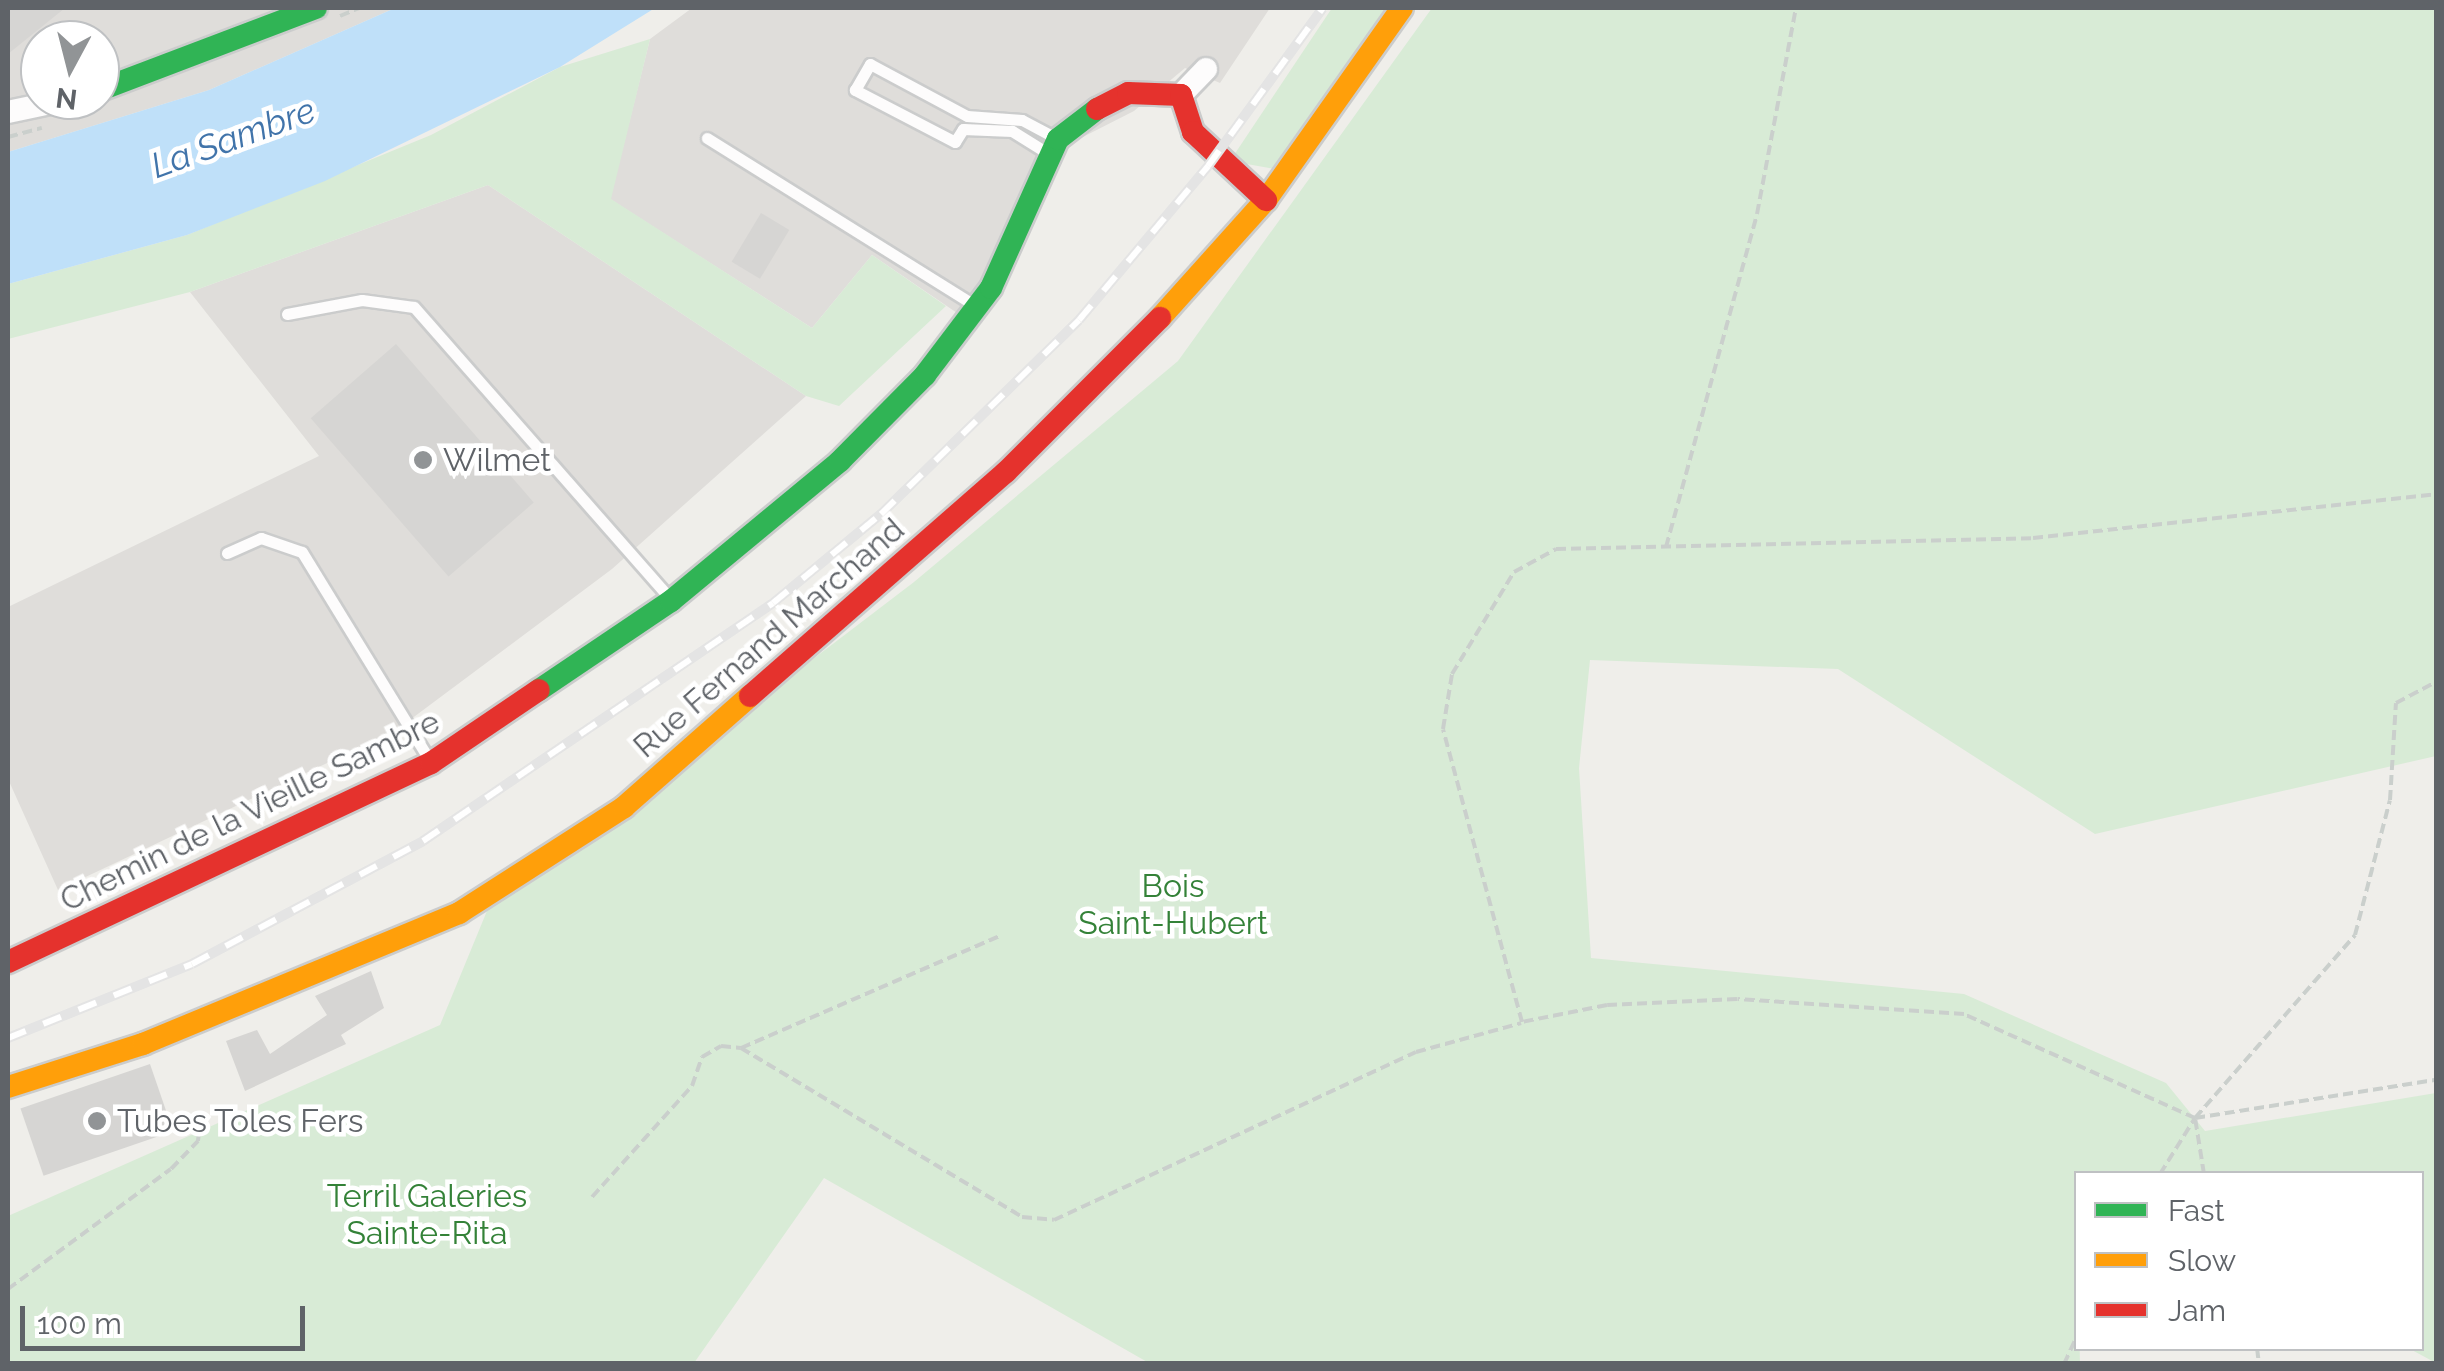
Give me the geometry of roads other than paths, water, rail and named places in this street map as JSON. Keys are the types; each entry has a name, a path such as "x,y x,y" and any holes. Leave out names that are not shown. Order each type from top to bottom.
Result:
{"street":[{"path":"120,82 316,8"},
{"name":"Rue Fernand Marchand","path":"8,1088 143,1044 459,912 624,807 1006,472 1266,200 1402,8"},
{"path":"1054,147 1128,93 1181,94 1206,69"},
{"path":"1181,94 1194,132 1266,200"},
{"name":"Chemin de la Vieille Sambre","path":"8,962 430,763 672,600 840,461 977,308 1054,147"}],"lane":[{"path":"870,64 967,116 1022,120 1054,147 1012,130 963,130 955,142 855,90 870,64"},
{"path":"707,138 977,308"},
{"path":"287,314 362,300 414,307 672,600"},
{"path":"227,553 261,538 302,552 430,763"}],"water":[{"name":"La Sambre","path":"395,8 655,8 560,67 325,181 187,235 8,284 8,152 209,90"}],"railway":[{"path":"8,1038 192,964 423,841 773,603 881,514 1079,320 1208,166 1323,8"}],"place":[{"name":"Wilmet","path":"423,460"},
{"name":"Tubes Toles Fers","path":"97,1121"}],"park label":[{"name":"Bois Saint-Hubert","path":"1173,906"},
{"name":"Terril Galeries Sainte-Rita","path":"427,1216"}]}
